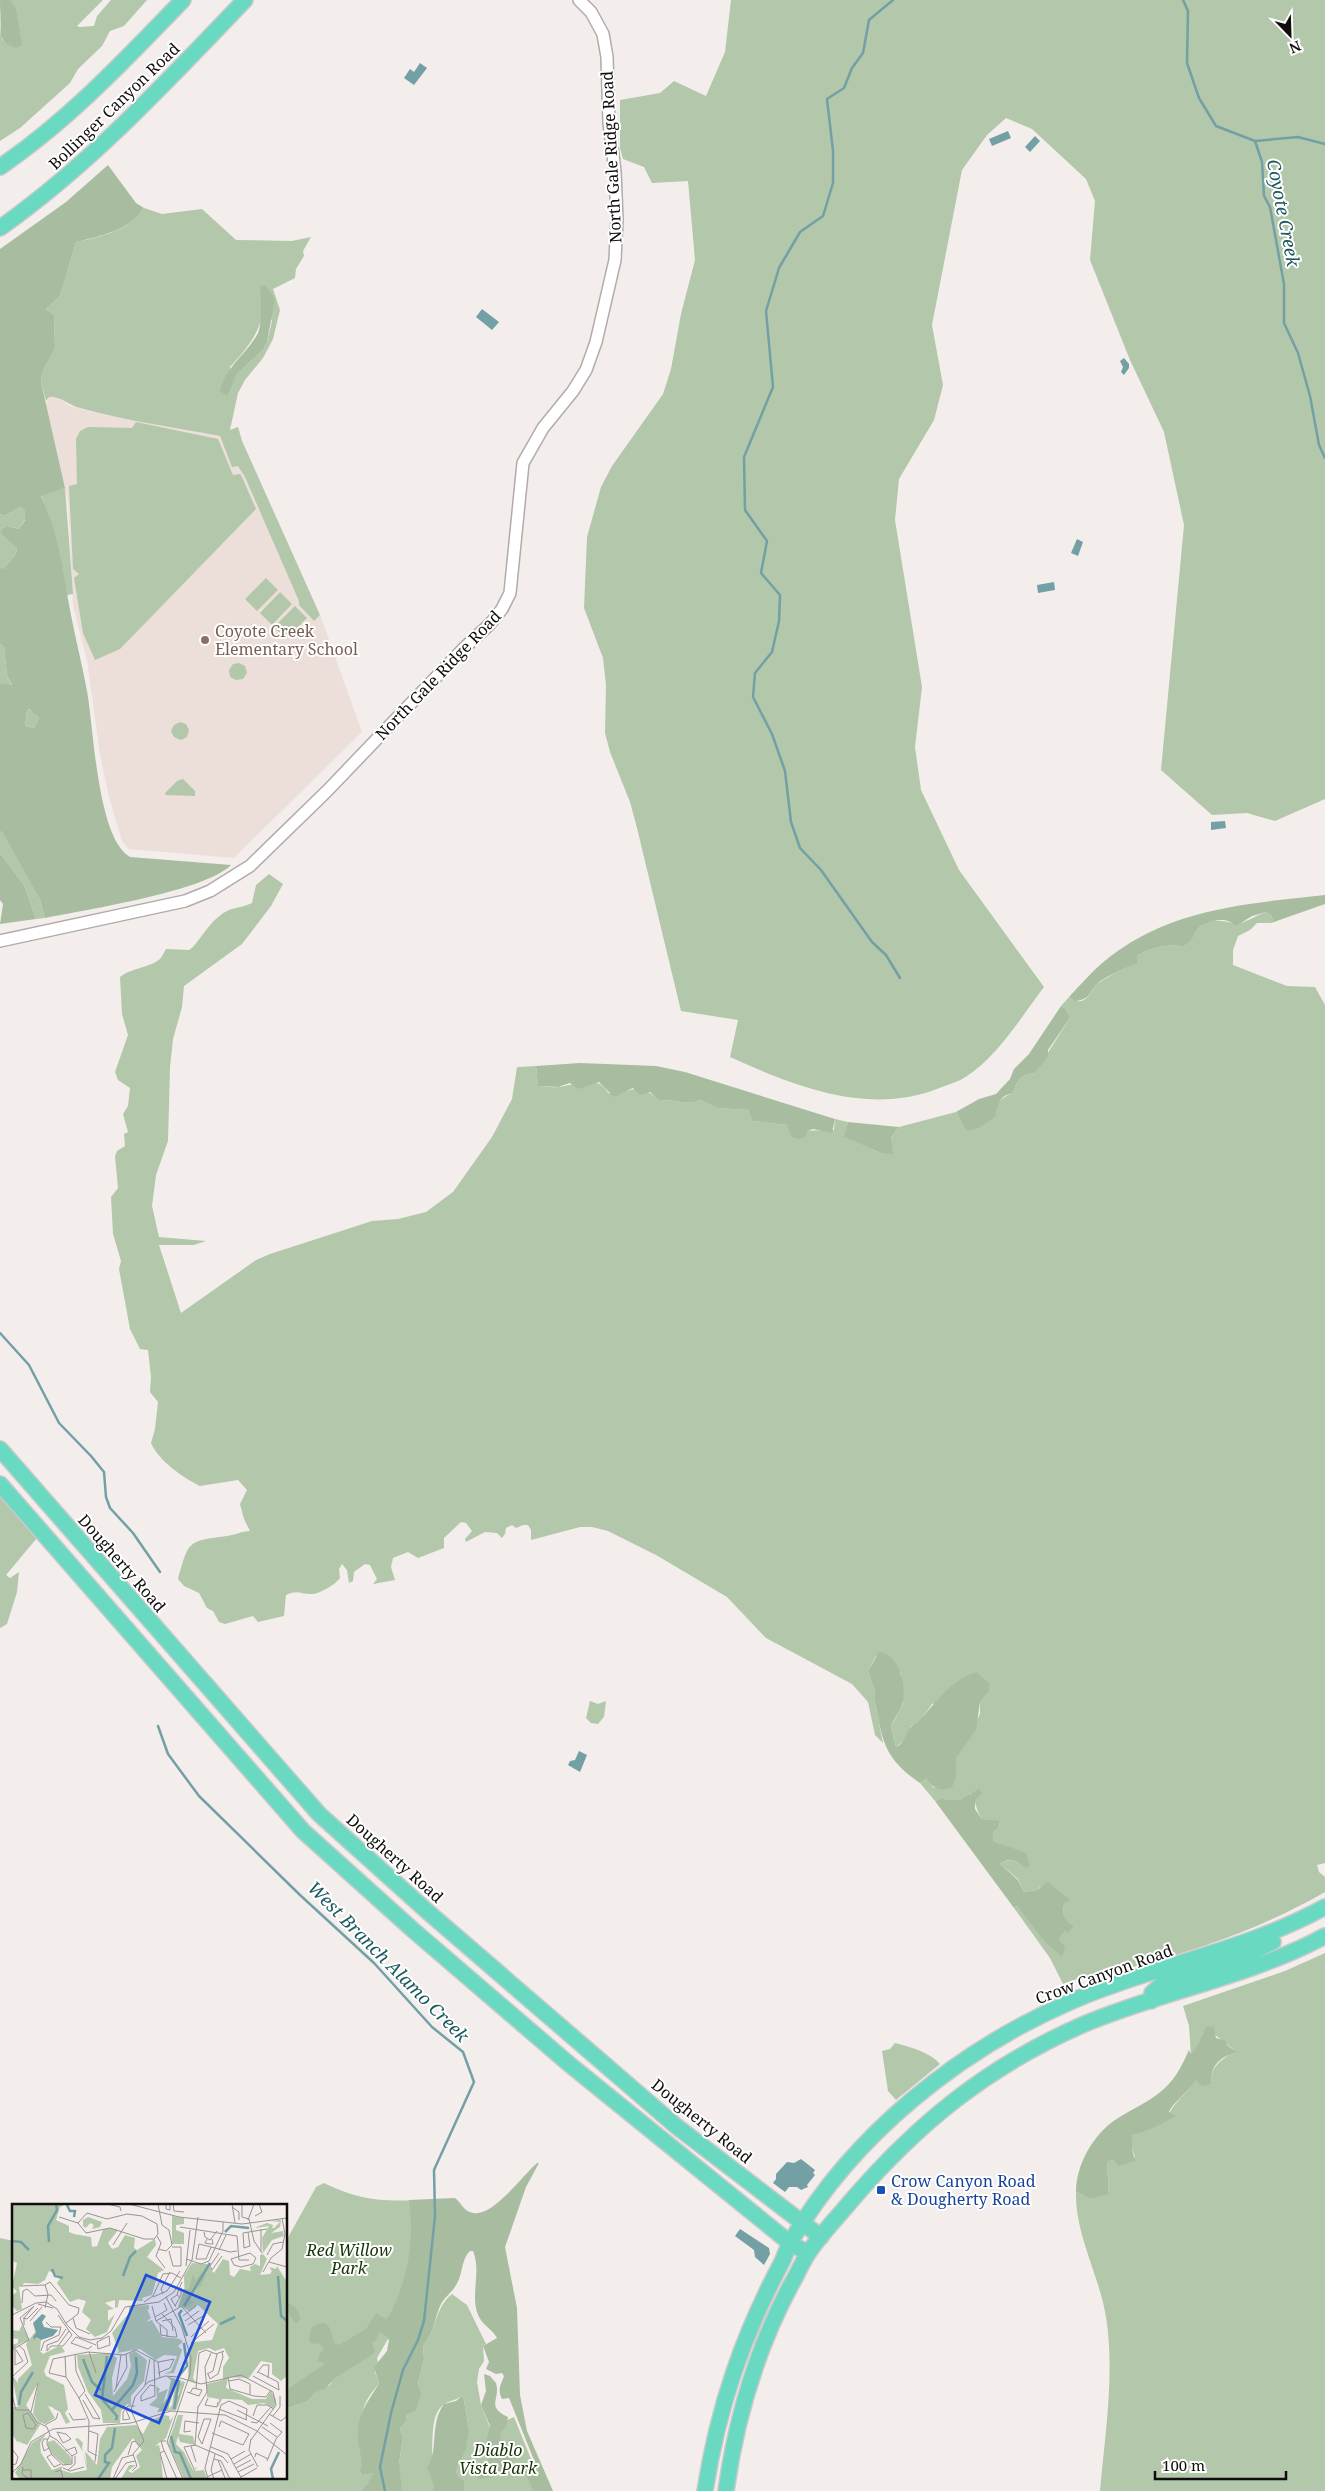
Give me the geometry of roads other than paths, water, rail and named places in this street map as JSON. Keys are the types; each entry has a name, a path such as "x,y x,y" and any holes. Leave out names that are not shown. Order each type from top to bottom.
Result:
{"main road":[{"name":"Bollinger Canyon Road","path":"0,167 55,127 88,97 183,0"},
{"name":"Bollinger Canyon Road","path":"0,228 39,201 84,163 245,0"},
{"name":"Dougherty Road","path":"0,1449 319,1814 428,1912 676,2126 821,2237"},
{"path":"0,1484 303,1831 413,1930 558,2054 790,2243 808,2253"},
{"name":"Crow Canyon Road","path":"705,2491 723,2402 738,2355 760,2303 790,2243 843,2170 868,2141 942,2076 993,2041 1073,2000 1242,1944 1303,1919 1325,1907"},
{"path":"1151,2001 1152,1993 1162,1984 1246,1955 1286,1936 1303,1919"},
{"path":"726,2491 738,2422 758,2356 777,2311 808,2253 883,2163 917,2130 968,2089 1005,2064 1053,2039 1092,2022 1298,1951 1325,1936"}],"street":[{"name":"North Gale Ridge Road","path":"0,941 185,901 210,891 250,866 328,790 463,649 490,624 502,609 510,593 523,463 543,428 573,391 586,370 596,342 615,260 616,201 609,123 607,57 602,34 591,12 578,0"},
{"name":"North Gale Ridge Road","path":"0,935 34,933"}],"water":[{"path":"420,63 427,68 414,85 404,78 410,69 414,72"},
{"path":"1008,131 1011,138 992,146 989,139"},
{"path":"1035,136 1040,141 1030,152 1025,147"},
{"path":"482,309 499,322 492,330 476,317"},
{"path":"1124,358 1129,364 1129,368 1124,375 1121,372 1123,367 1120,361"},
{"path":"1077,539 1083,542 1078,556 1071,553"},
{"path":"1054,582 1055,590 1038,593 1037,585"},
{"path":"1225,821 1226,828 1211,830 1211,822"},
{"path":"579,1751 587,1755 580,1772 568,1765 570,1761 575,1760"},
{"path":"801,2159 815,2170 813,2173 815,2175 807,2185 808,2187 801,2190 797,2187 789,2187 785,2192 773,2183 776,2179 776,2174 787,2162 794,2163"},
{"path":"740,2229 769,2248 770,2254 764,2265 755,2257 754,2250 735,2236"}],"waterway":[{"path":"893,0 869,20 863,53 852,68 844,88 827,99 833,151 833,183 823,216 800,232 779,268 766,311 773,387 744,457 745,510 767,541 761,573 780,595 779,621 772,652 755,673 753,697 772,734 785,771 791,822 800,848 821,870 872,942 886,955 900,978"},
{"name":"Coyote Creek","path":"1183,0 1188,11 1187,63 1199,98 1216,126 1255,141 1298,137 1325,144"},
{"name":"Coyote Creek","path":"1255,141 1262,162 1264,196 1270,207 1284,284 1284,323 1298,353 1310,396 1319,445 1325,458"},
{"name":"West Branch Alamo Creek","path":"0,1333 29,1365 59,1423 104,1472 106,1497 110,1508 133,1533 160,1572"},
{"name":"West Branch Alamo Creek","path":"158,1726 168,1754 199,1796 300,1895 374,1963 432,2027 463,2052 474,2082 434,2170 435,2216 424,2321 418,2340 403,2370 391,2413 380,2467 385,2491"}],"place":[{"name":"Coyote Creek Elementary School","path":"205,640"},
{"name":"Crow Canyon Road & Dougherty Road","path":"881,2190"}],"park label":[{"name":"Red Willow Park","path":"349,2259"},
{"name":"Diablo Vista Park","path":"498,2459"}]}
